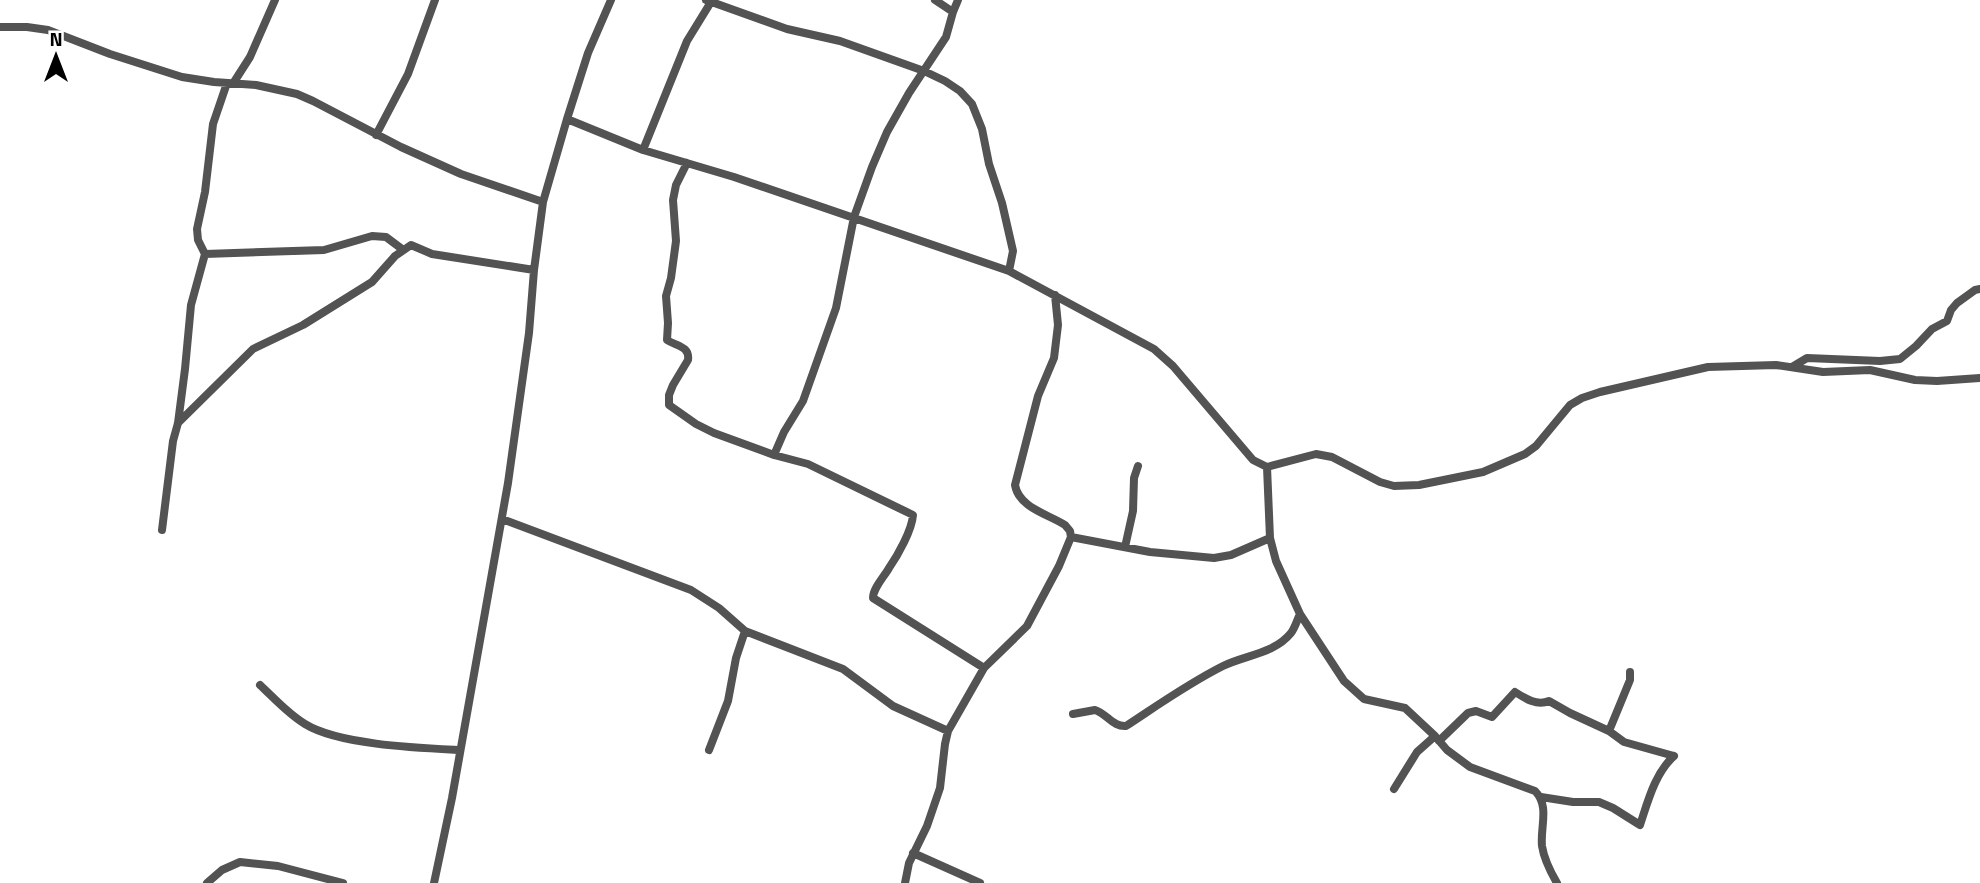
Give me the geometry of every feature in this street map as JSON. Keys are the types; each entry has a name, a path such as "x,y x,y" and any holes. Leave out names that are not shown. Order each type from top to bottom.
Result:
{"street":[{"path":"162,530 173,441 178,423 191,305 205,254 198,240 197,229 205,192 213,124 231,83 250,57 275,0"},
{"path":"376,135 408,74 435,0"},
{"path":"434,883 502,519 529,332 543,202 588,53 611,0"},
{"path":"935,0 953,12"},
{"path":"774,455 803,401 836,308 853,217 872,167 887,132 947,37 958,0"},
{"path":"643,150 687,41 708,1 787,29 840,41 945,81 960,91 972,104 982,129 1013,251 1009,271"},
{"path":"0,27 48,30 110,54 182,77 256,85 297,94 376,135 461,174 543,202"},
{"path":"567,118 643,150 853,217 1009,271 1154,349 1174,366 1253,460 1267,467 1316,454 1332,457 1394,486 1419,485 1483,472 1525,454 1536,446 1570,405 1582,398 1707,367 1776,365 1823,372 1870,370 1937,382 1980,378"},
{"path":"687,163 676,185 673,200 676,241 666,296 666,334 667,340 686,349 689,355 669,394 669,405 714,433 774,455 808,464 913,515 911,527 874,591 873,598 984,668"},
{"path":"205,254 324,250 372,236 386,237 402,249"},
{"path":"178,423 253,349 303,325 372,282 402,249 411,245 432,254 534,270"},
{"path":"1792,367 1807,358 1880,361 1900,359 1932,329 1947,321 1957,303 1980,289"},
{"path":"905,883 913,853 927,826 940,788 948,731 984,668 1027,625 1059,566 1071,537 1065,525 1021,500 1015,485 1038,396 1054,358 1058,325 1055,295"},
{"path":"1125,547 1133,511 1134,478 1138,466"},
{"path":"1267,467 1270,538 1276,561 1300,614 1344,681 1364,699 1405,708 1447,750 1470,767 1535,791 1541,797 1544,813 1542,842 1545,859 1557,883"},
{"path":"502,519 691,590 719,608 745,631 843,669 893,706 948,731"},
{"path":"1071,537 1150,552 1214,558 1231,555 1270,538"},
{"path":"1073,714 1095,710 1116,724 1126,726 1160,702 1224,665 1266,651 1280,642 1291,633 1300,614"},
{"path":"709,750 728,701 736,658 745,631"},
{"path":"1609,731 1630,680 1630,672"},
{"path":"260,685 303,723 313,728 377,743 460,750"},
{"path":"1394,789 1417,752 1437,739 1468,712 1476,711 1492,717 1515,692 1535,703 1556,703 1624,742 1674,756 1665,764 1659,775 1640,825 1599,802 1573,802 1541,797"},
{"path":"913,853 980,883"},
{"path":"207,883 222,870 240,862 278,866 343,883"}]}
